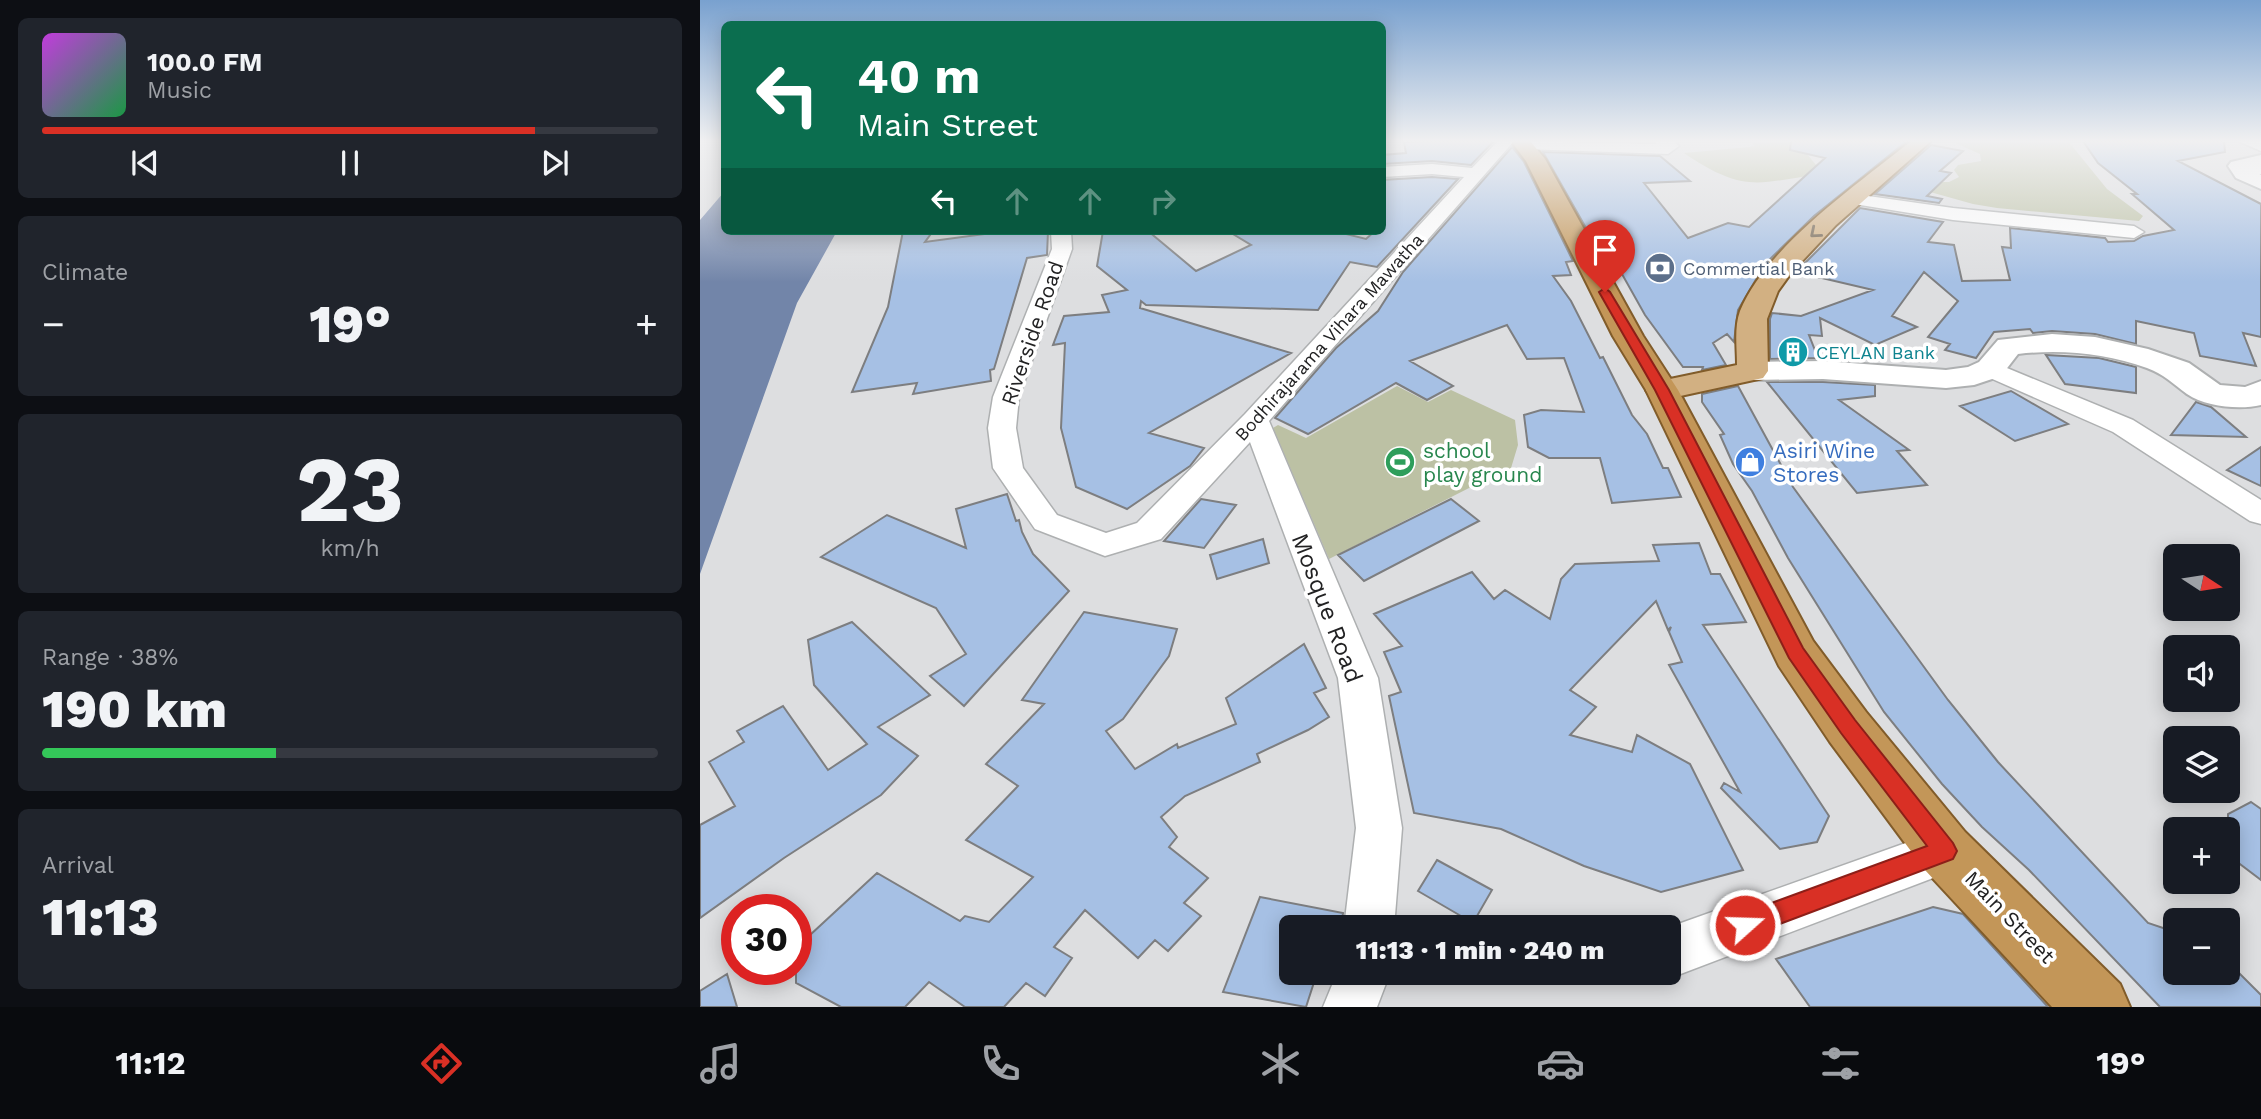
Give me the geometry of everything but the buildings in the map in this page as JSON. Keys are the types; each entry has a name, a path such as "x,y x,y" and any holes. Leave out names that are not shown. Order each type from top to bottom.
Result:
{"highway":[{"name":"Main Street","path":"1550,188 1628,336 1662,390 1796,653 1848,727 1945,851 2097,1007"}],"main road":[{"path":"1662,390 1752,371 1753,314 1763,292 1802,244 1868,188"}],"street":[{"name":"Bodhirajarama Vihara Mawatha","path":"1149,531 1255,420 1465,188"},
{"path":"1854,200 1952,214 2134,232"},
{"name":"Riverside Road","path":"1061,235 1062,250 1006,397 1002,428 1008,468 1046,522 1105,545 1149,531"},
{"path":"1752,371 1823,370 1946,379 1974,376 1990,369 2009,346 2043,341 2124,351 2181,371 2204,391 2252,397 2261,391"},
{"path":"1990,369 2123,426 2261,514"},
{"name":"Mosque Road","path":"1255,420 1358,678 1379,828 1370,915"},
{"path":"1681,949 1945,851"},
{"path":"1350,1007 1359,985"}],"green space":[{"path":"2106,188 2143,216 2139,221 1997,208 1923,190"},
{"name":"school play ground","path":"1397,386 1428,402 1451,390 1515,420 1518,445 1508,478 1473,486 1329,559 1273,428 1278,425 1306,438"}],"water":[{"path":"721,196 721,235 835,235 797,303 700,574 700,220"}],"place":[{"name":"Commertial Bank","path":"1660,268"},
{"name":"CEYLAN Bank","path":"1793,352"},
{"name":"school play ground","path":"1400,462"},
{"name":"Asiri Wine Stores","path":"1750,462"}],"route":[{"path":"1605,292 1628,336 1662,390 1796,653 1848,727 1945,851 1745,925"}]}
